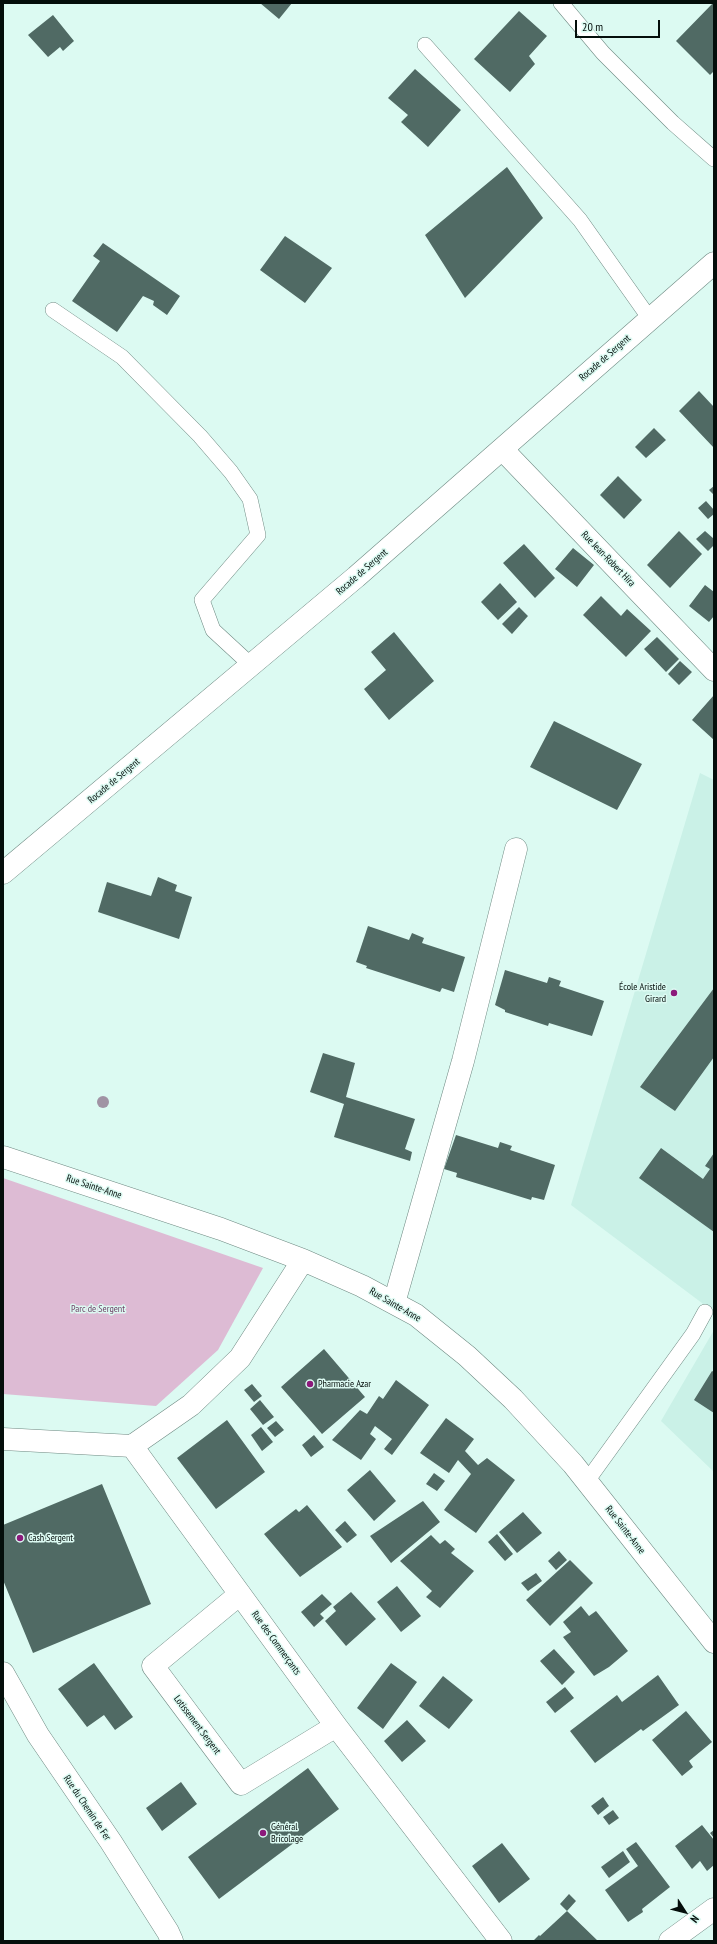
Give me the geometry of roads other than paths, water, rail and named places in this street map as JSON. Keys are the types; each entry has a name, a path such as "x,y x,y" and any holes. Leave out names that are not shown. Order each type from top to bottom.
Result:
{"street":[{"name":"Rocade de Sergent","path":"3,873 252,666 714,263"},
{"name":"Rue Jean-Robert Hira","path":"502,449 714,670"},
{"path":"394,1303 463,1061 516,849"},
{"name":"Rue Sainte-Anne","path":"3,1158 221,1229 303,1260 362,1286 416,1315 484,1372 513,1399 573,1464 714,1642"},
{"path":"3,1439 132,1446 191,1405 240,1358 303,1260"},
{"name":"Rue des Commerçants","path":"132,1446 336,1726 501,1941"},
{"name":"Lotissement Sergent","path":"240,1594 153,1666 241,1784 336,1726"},
{"name":"Rue du Chemin de Fer","path":"3,1674 38,1735 111,1842 168,1932 172,1941"},
{"path":"670,1941 714,1909"}],"lane":[{"path":"561,3 603,53 673,123 714,159"},
{"path":"425,45 580,220 650,319"},
{"path":"53,310 128,363 200,436 231,472 250,499 258,535 202,600 213,630 252,666"},
{"path":"587,1481 693,1334 705,1312"}],"place":[{"name":"École Aristide Girard","path":"674,993"},
{"name":"Pharmacie Azar","path":"310,1384"},
{"name":"Cash Sergent","path":"20,1538"},
{"name":"Général Bricolage","path":"263,1833"}],"park label":[{"name":"Parc de Sergent","path":"98,1309"}]}
